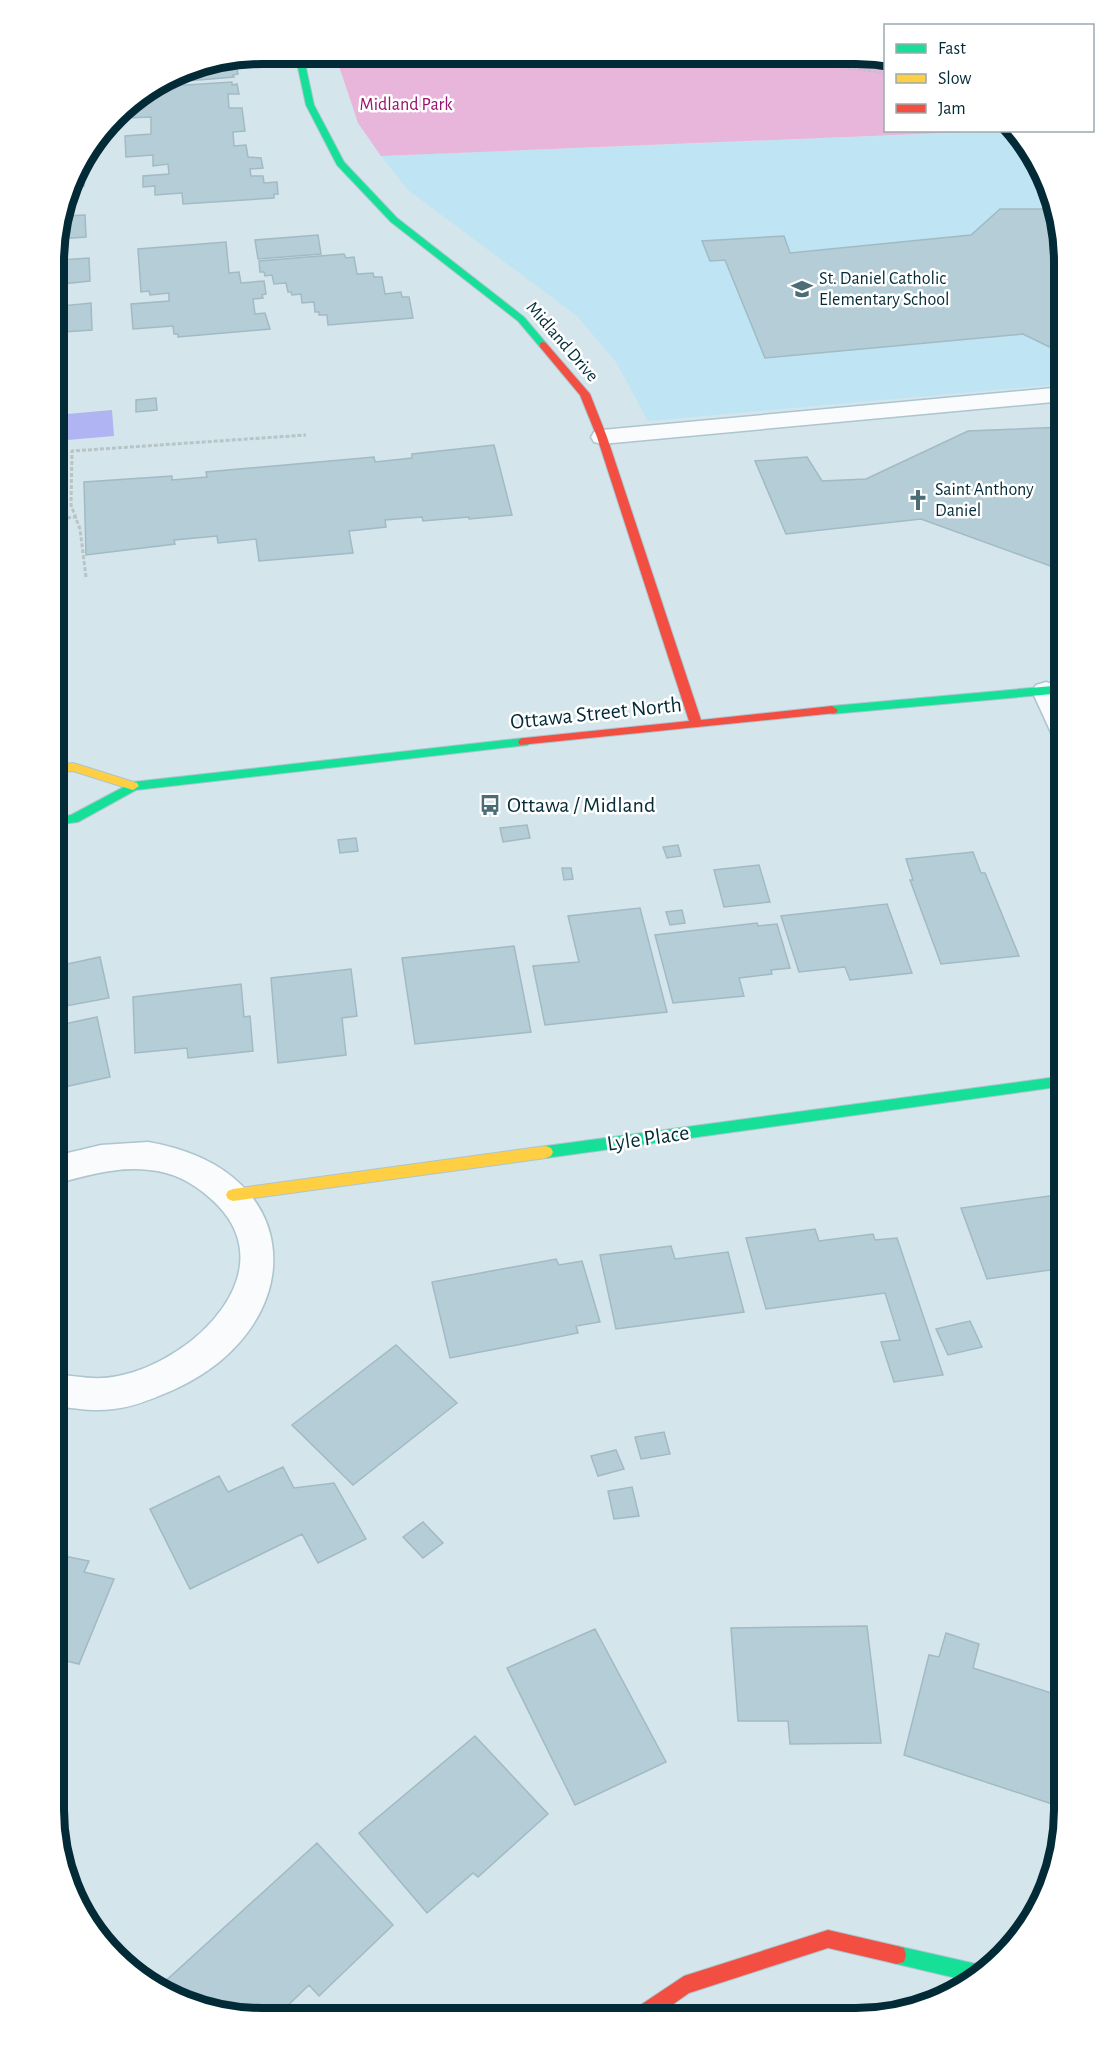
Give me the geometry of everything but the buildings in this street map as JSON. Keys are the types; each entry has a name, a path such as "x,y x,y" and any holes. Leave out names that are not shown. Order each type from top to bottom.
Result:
{"street":[{"name":"Midland Drive","path":"301,64 310,105 340,163 394,220 521,319 585,394 602,437 696,723"},
{"name":"Ottawa Street North","path":"64,820 74,819 133,786 696,723 1054,690"},
{"name":"Ottawa Street North","path":"64,768 73,767 133,786"},
{"name":"Lyle Place","path":"233,1195 1053,1082"},
{"path":"64,1167 98,1157 150,1156 197,1169 233,1195 255,1232 256,1276 238,1320 200,1359 150,1385 92,1395 64,1391"},
{"path":"652,2008 684,1985 828,1939 969,1971"}],"lane":[{"path":"602,437 1054,395"}],"path":[{"path":"814,64 884,73"},
{"path":"86,577 77,518 71,504 72,451 306,435"},
{"path":"64,519 77,518"}],"shaded area":[{"name":"St. Daniel Catholic Elementary School","path":"1004,132 1020,152 1033,175 1047,211 1052,236 1054,385 648,421 616,362 577,316 408,190 381,156"}],"green space":[{"name":"Midland Park","path":"338,64 856,64 884,67 884,132 969,132 381,156 358,123"}],"water":[{"path":"112,410 114,436 64,440 64,414"}],"traffic: fast":[{"path":"301,64 310,105 340,163 394,220 521,319 543,345"},
{"path":"832,710 1054,690"},
{"path":"64,820 74,819 133,786 524,742"},
{"path":"546,1152 1053,1082"},
{"path":"897,1955 969,1971"}],"traffic: slow":[{"path":"64,768 73,767 133,786"},
{"path":"233,1195 546,1152"}],"traffic: jam":[{"path":"543,345 585,394 602,437 696,723"},
{"path":"524,742 832,710"},
{"path":"652,2008 684,1985 828,1939 897,1955"}],"place":[{"name":"St. Daniel Catholic Elementary School","path":"802,289"},
{"name":"Saint Anthony Daniel","path":"918,500"},
{"name":"Ottawa / Midland","path":"490,805"}]}
